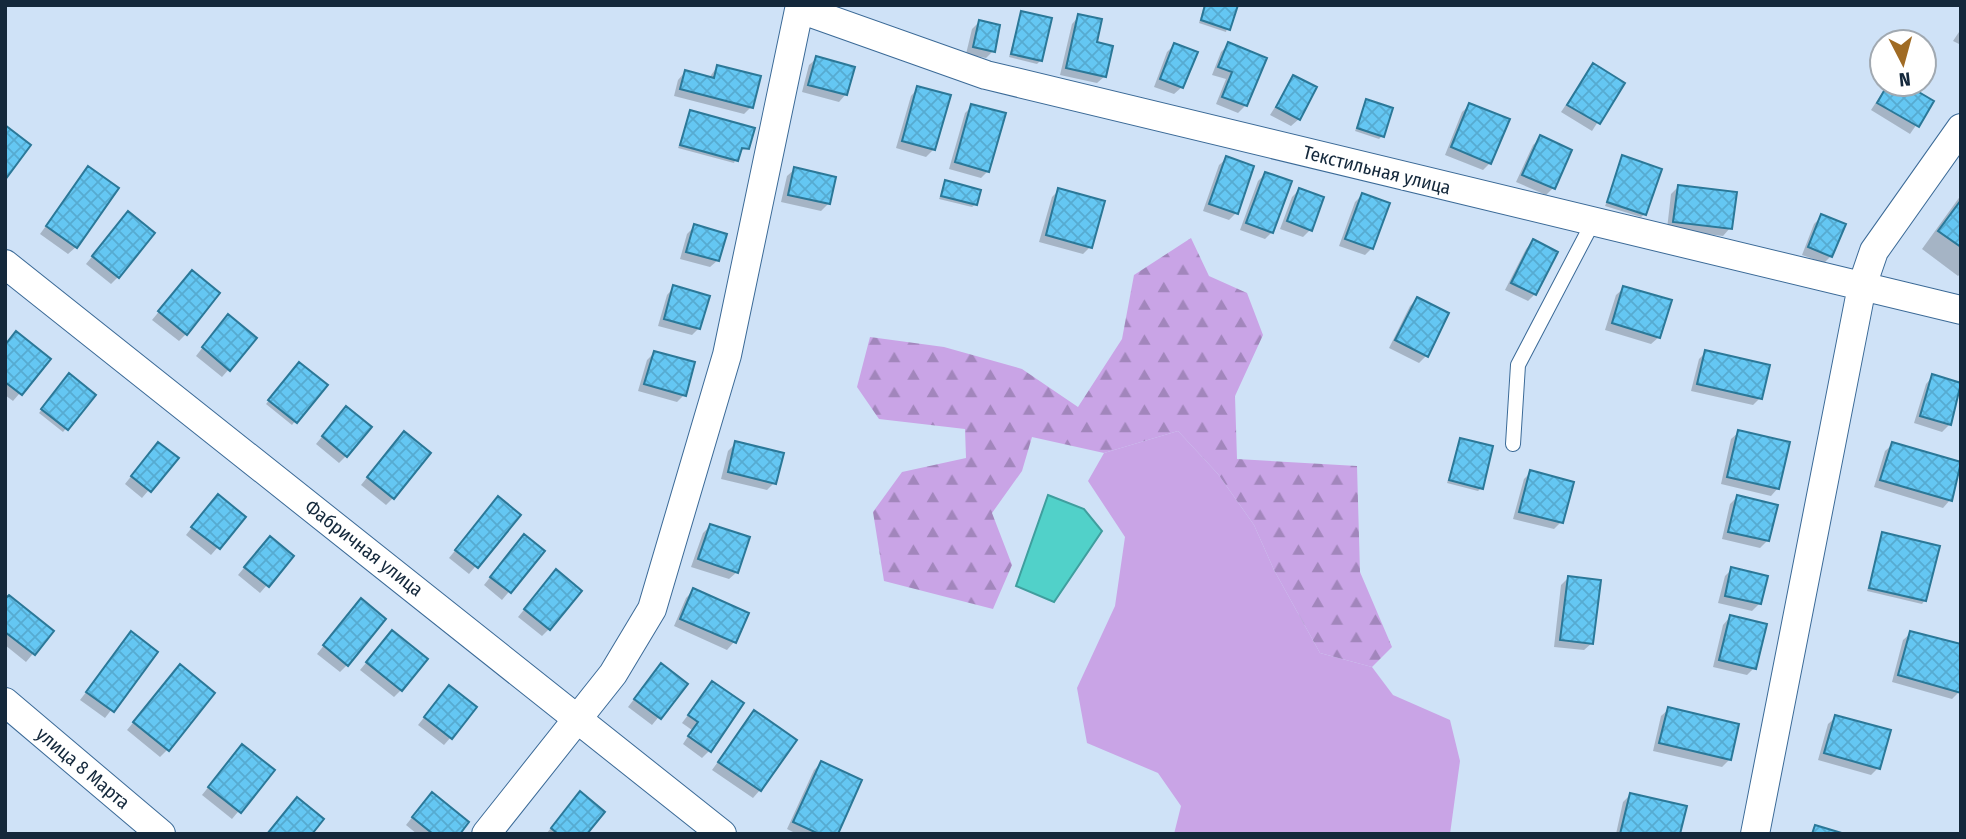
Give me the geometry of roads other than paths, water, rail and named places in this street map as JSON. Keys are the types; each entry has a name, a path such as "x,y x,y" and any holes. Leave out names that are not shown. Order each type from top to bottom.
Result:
{"street":[{"name":"Текстильная улица","path":"800,7 986,75 1961,310"},
{"path":"486,834 613,674 652,609 727,355 800,7"},
{"path":"1755,834 1862,286 1874,251 1961,128"},
{"name":"Фабричная улица","path":"5,264 722,834"},
{"name":"улица 8 Марта","path":"5,702 161,834"}],"lane":[{"path":"1513,444 1518,365 1593,222"}]}
